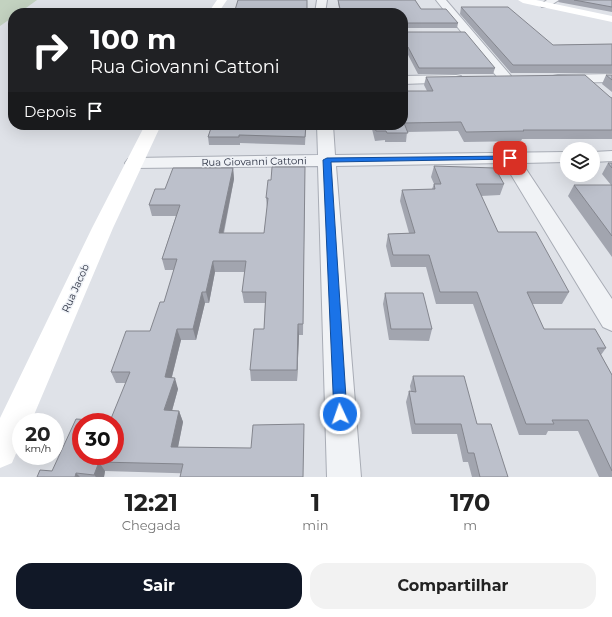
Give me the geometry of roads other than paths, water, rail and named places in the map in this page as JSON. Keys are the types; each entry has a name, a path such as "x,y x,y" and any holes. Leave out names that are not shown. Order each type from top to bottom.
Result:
{"street":[{"path":"442,0 506,79"},
{"path":"522,0 612,19"},
{"path":"545,5 554,0"},
{"path":"454,33 468,32"},
{"path":"585,78 601,93"},
{"path":"546,79 612,78"},
{"path":"408,80 467,79"},
{"path":"490,79 522,79"},
{"name":"Rua Jacob","path":"0,451 20,414 93,249 150,130"},
{"path":"325,130 344,477"},
{"path":"600,157 612,156"},
{"name":"Rua Giovanni Cattoni","path":"134,163 560,157"},
{"path":"510,158 612,320"}]}
